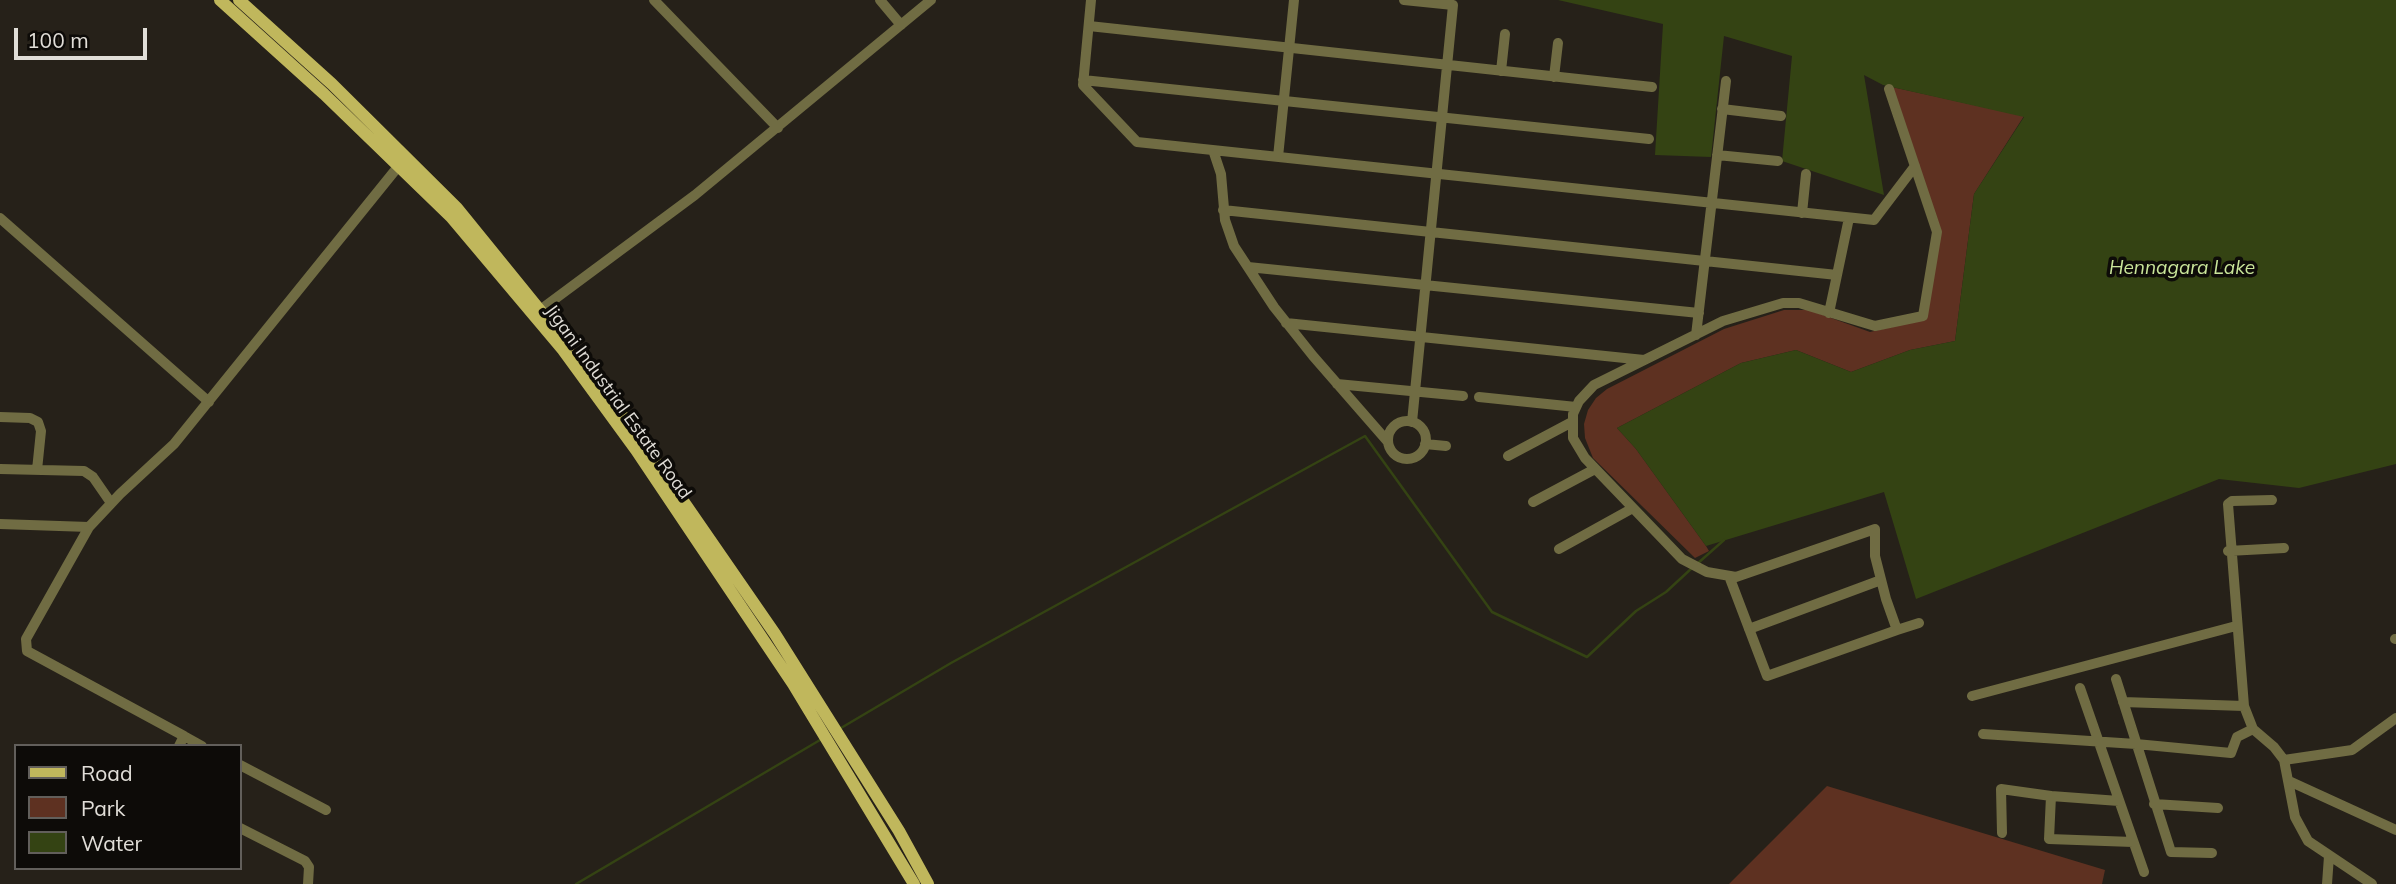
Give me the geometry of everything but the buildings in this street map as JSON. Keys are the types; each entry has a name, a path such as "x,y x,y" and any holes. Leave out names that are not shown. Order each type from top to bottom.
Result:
{"main road":[{"name":"Jigani Industrial Estate Road","path":"220,0 402,161"},
{"name":"Jigani Industrial Estate Road","path":"239,0 332,84 537,312 636,450 901,835 928,884"},
{"name":"Jigani Industrial Estate Road","path":"830,734 914,884"}],"street":[{"path":"654,0 778,128"},
{"path":"880,0 901,25"},
{"path":"537,312 695,195 931,0"},
{"path":"1091,0 1083,85 1138,142 1874,220 1915,166"},
{"path":"1278,157 1294,0"},
{"path":"1404,0 1452,3 1412,422"},
{"path":"1089,26 1652,88"},
{"path":"1501,71 1505,34"},
{"path":"1555,77 1558,43"},
{"path":"1083,80 1649,139"},
{"path":"1696,335 1726,81"},
{"path":"1889,89 1937,232 1923,316 1875,326 1799,303 1783,303 1723,321 1594,385 1583,395 1572,422 1576,445 1595,469 1682,559 1707,572 1736,577 1875,529 1875,556 1897,630"},
{"path":"1723,109 1781,116"},
{"path":"1213,150 1221,174 1223,210 1230,238 1286,323 1388,442 1395,454 1408,459 1417,456 1425,444 1424,432 1412,422 1404,422 1395,425 1388,442"},
{"path":"1717,155 1778,161"},
{"path":"182,741 27,651 26,639 89,527 174,444 402,161"},
{"path":"1802,213 1806,174"},
{"path":"1223,210 1837,275"},
{"path":"0,218 209,402"},
{"path":"1829,313 1849,218"},
{"path":"1248,267 1699,313"},
{"path":"1286,323 1645,360"},
{"path":"1337,384 1463,396"},
{"path":"1479,397 1576,407"},
{"path":"0,417 30,418 37,422 41,431 37,470"},
{"path":"1508,456 1572,422"},
{"path":"1425,444 1446,446"},
{"path":"0,469 84,471 93,477 111,503"},
{"path":"1533,502 1595,469"},
{"path":"2272,499 2228,504 2244,706 2253,729 2274,747 2284,760 2295,817 2308,841 2372,884"},
{"path":"1559,549 1633,508"},
{"path":"0,524 89,527"},
{"path":"2230,551 2284,548"},
{"path":"1729,576 1767,676 1919,622"},
{"path":"1749,629 1881,580"},
{"path":"1972,696 2236,626"},
{"path":"2116,679 2171,852 2212,853"},
{"path":"2080,688 2144,872"},
{"path":"2123,702 2244,706"},
{"path":"2284,760 2352,750 2396,718"},
{"path":"1983,734 2136,744 2231,754 2237,737 2253,729"},
{"path":"242,766 326,810"},
{"path":"2289,781 2396,830"},
{"path":"2003,833 2001,789 2051,796 2119,800"},
{"path":"2051,796 2049,839 2133,842"},
{"path":"2154,804 2218,808"},
{"path":"242,829 305,861 309,867 307,884"},
{"path":"2327,884 2329,856"}],"green space":[{"path":"1892,87 2024,116 1974,194 1955,341 1910,350 1851,372 1796,350 1741,363 1617,428 1636,449 1709,551 1695,558 1593,458 1585,438 1584,424 1588,410 1596,398 1607,389 1724,329 1784,310 1809,310 1870,332 1926,319 1939,233"},
{"path":"1827,786 2105,870 2102,884 1729,884"}],"water":[{"name":"Hennagara Lake","path":"1558,0 2396,0 2396,464 2299,488 2219,479 1916,599 1884,492 1706,546 1636,449 1617,428 1741,363 1796,350 1851,372 1910,350 1955,341 1974,194 2024,117 1883,85 1864,75 1884,195 1782,161 1792,56 1724,36 1711,157 1655,155 1663,24"}],"waterway":[{"path":"841,728 951,663 1365,436 1492,612 1587,657 1636,611 1666,592 1692,568"},
{"path":"1697,564 1724,540"},
{"path":"576,884 820,740"}]}
